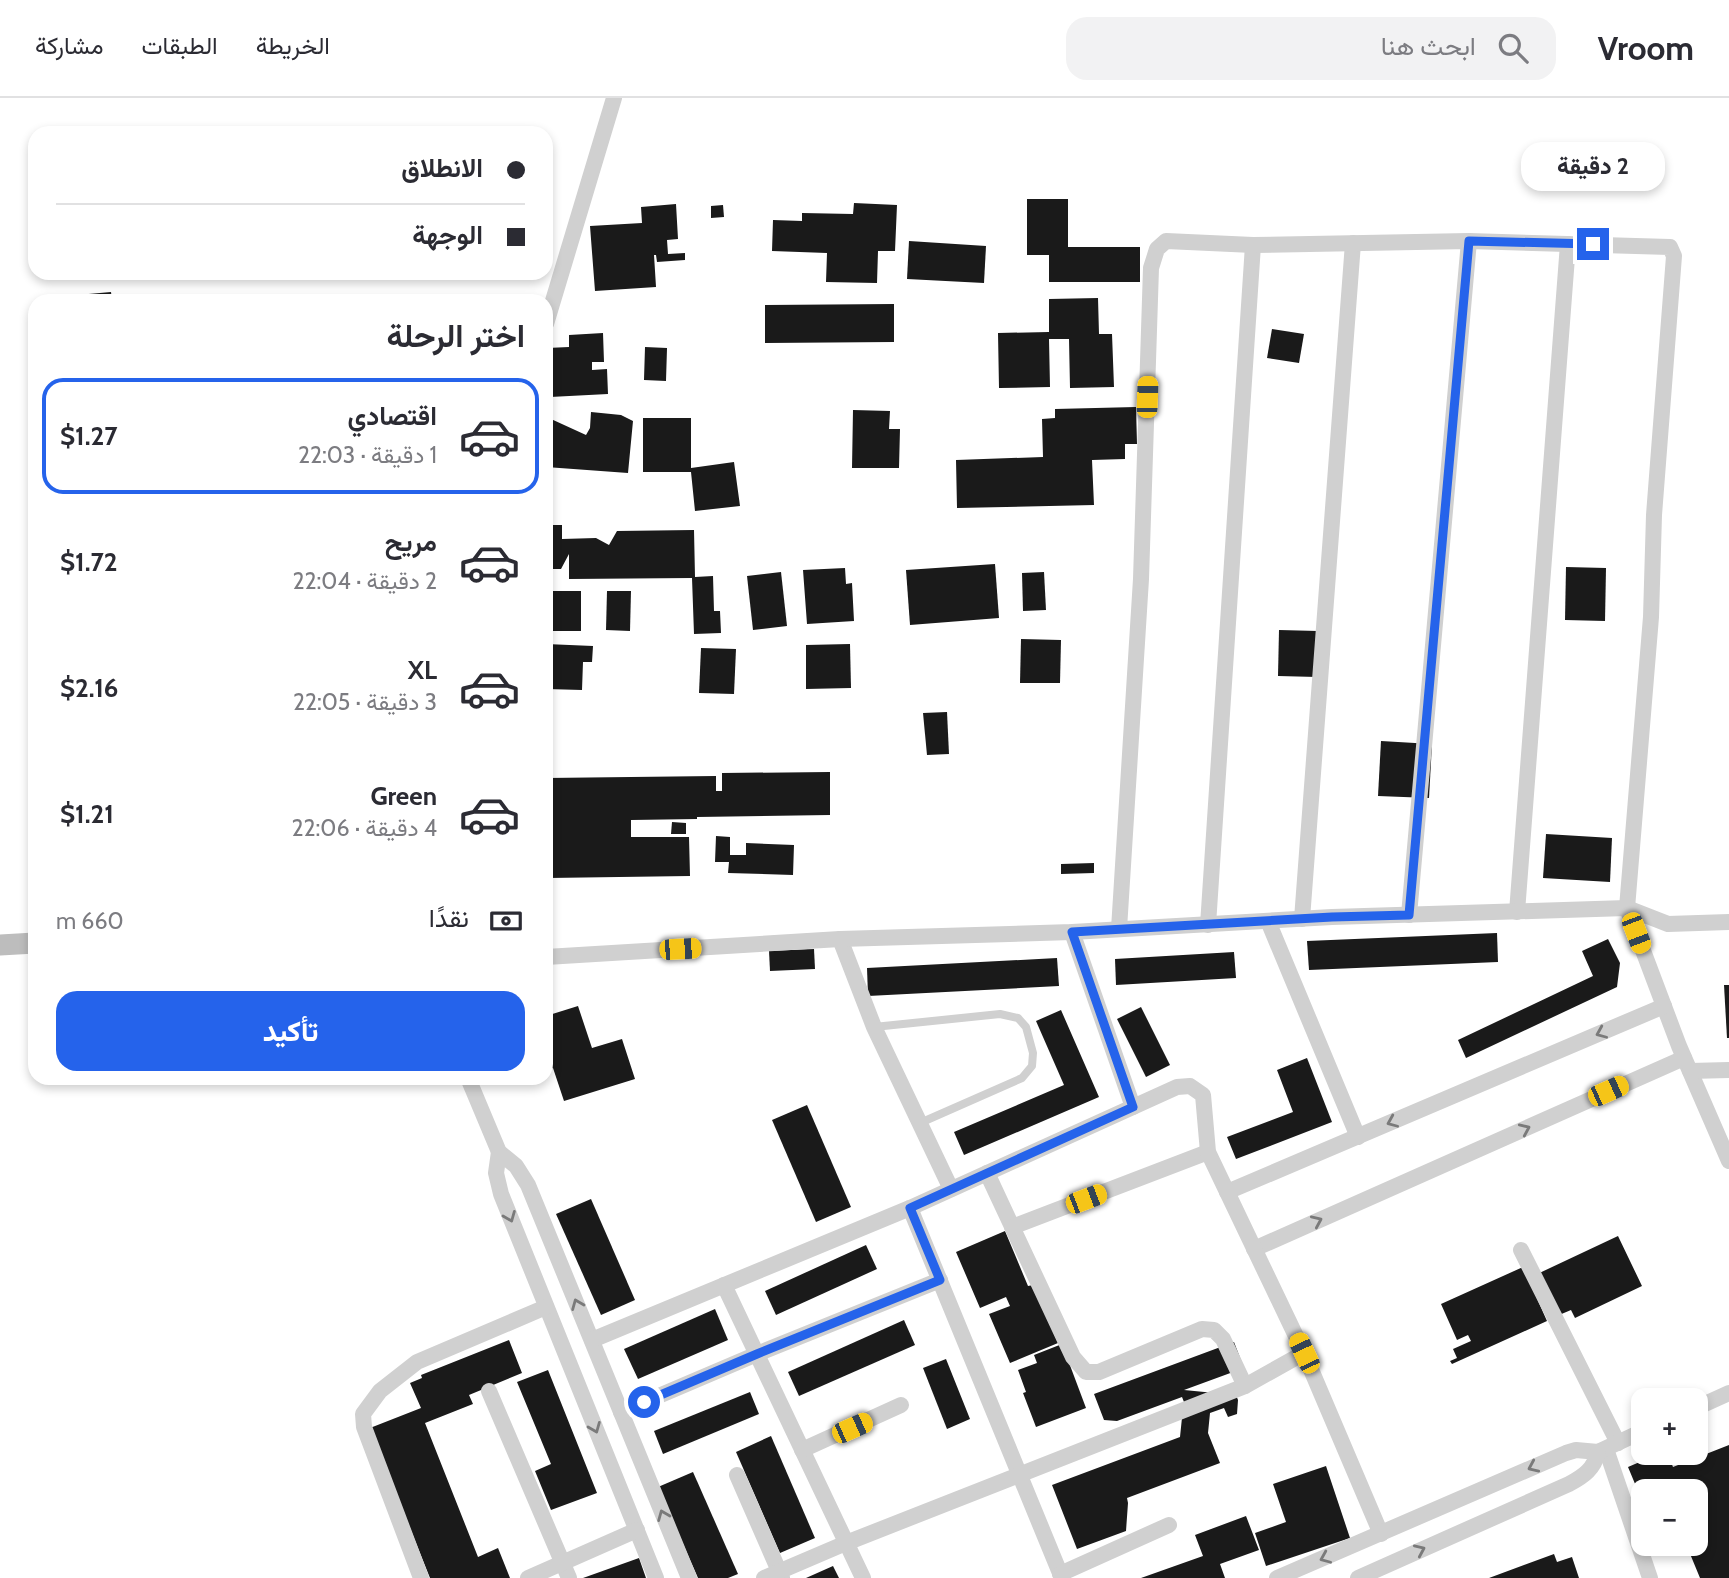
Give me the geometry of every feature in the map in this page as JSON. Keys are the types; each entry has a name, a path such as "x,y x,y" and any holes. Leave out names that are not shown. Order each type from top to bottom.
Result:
{"street":[{"path":"553,305 614,98"},
{"path":"1119,929 1141,579 1151,268 1157,249 1166,241 1253,245 1469,241 1670,247 1674,256 1654,515 1651,617 1627,908 1687,1065 1729,1161"},
{"path":"1409,915 1469,241"},
{"path":"1302,919 1353,243"},
{"path":"1517,912 1568,244"},
{"path":"1208,925 1253,245"},
{"path":"553,957 840,939 1072,932 1302,919 1627,908 1668,924 1729,922"},
{"path":"1268,921 1358,1137"},
{"path":"1072,932 1133,1107"},
{"path":"840,939 874,1027 951,1189"},
{"path":"0,945 28,943"},
{"path":"1227,1192 1664,1006"},
{"path":"1254,1249 1687,1065 1729,1070"},
{"path":"471,1085 499,1152 516,1166 528,1185 689,1578"},
{"path":"592,1340 910,1208 1177,1087 1190,1086 1203,1095 1208,1152 1304,1353 1381,1534"},
{"path":"499,1152 497,1184 656,1578"},
{"path":"1012,1227 1208,1152"},
{"path":"987,1173 1073,1357 1086,1373 1099,1373 1202,1329 1214,1331 1223,1339 1245,1385"},
{"path":"910,1208 1061,1576 1169,1525"},
{"path":"1521,1250 1607,1448 1649,1578"},
{"path":"621,1412 940,1280"},
{"path":"724,1285 863,1578"},
{"path":"421,1578 364,1427 363,1413 380,1391 416,1362 546,1307"},
{"path":"737,1475 775,1576 846,1544 1245,1385 1304,1353"},
{"path":"489,1391 565,1570"},
{"path":"1708,1403 1729,1393"},
{"path":"802,1450 901,1405"},
{"path":"1277,1578 1566,1453 1607,1448 1631,1437"},
{"path":"1358,1578 1584,1476 1607,1448"},
{"path":"528,1578 565,1570 637,1531"}],"lane":[{"path":"874,1027 1000,1014 1018,1018 1026,1027 1034,1053 1032,1066 1022,1078 920,1123"}],"building":[{"path":"1027,199 1068,199 1068,247 1140,247 1140,282 1049,282 1049,255 1027,255"},
{"path":"854,203 897,205 895,251 878,251 877,283 826,282 827,253 772,251 773,220 802,221 802,213 853,214"},
{"path":"676,204 678,239 667,240 668,254 685,253 685,260 657,262 654,255 656,287 595,291 590,226 642,223 641,207"},
{"path":"723,205 724,217 711,218 711,206"},
{"path":"909,241 986,246 984,283 907,279"},
{"path":"1098,298 1099,334 1112,334 1114,387 1070,388 1069,339 1049,339 1050,387 999,388 998,333 1049,332 1049,299"},
{"path":"894,304 894,342 765,343 765,305"},
{"path":"1272,329 1304,334 1299,363 1267,358"},
{"path":"603,333 604,362 592,362 592,370 607,369 608,394 553,397 553,348 569,347 569,335"},
{"path":"645,347 667,348 666,381 644,380"},
{"path":"1136,407 1137,444 1125,444 1125,459 1092,460 1094,505 957,508 956,460 1043,457 1042,419 1055,418 1055,409"},
{"path":"853,410 890,411 889,429 900,429 899,468 852,468"},
{"path":"591,412 621,415 633,421 628,473 553,468 553,420 586,435 590,428"},
{"path":"643,418 691,418 691,468 734,462 740,506 695,511 691,472 643,472"},
{"path":"553,525 562,525 562,539 596,538 609,545 617,531 694,530 695,577 713,576 714,611 720,611 721,633 694,634 692,578 569,579 569,554 561,569 553,569"},
{"path":"995,564 999,618 910,625 906,570"},
{"path":"1566,567 1606,568 1605,621 1565,620"},
{"path":"845,568 846,584 852,583 854,621 807,624 803,570"},
{"path":"781,572 787,626 753,630 747,576"},
{"path":"1044,572 1046,610 1023,611 1022,573"},
{"path":"553,591 581,591 581,631 553,631"},
{"path":"607,591 631,591 630,631 606,630"},
{"path":"1279,630 1318,631 1317,677 1278,676"},
{"path":"1021,639 1061,640 1060,683 1020,683"},
{"path":"553,644 593,646 592,662 583,662 582,690 553,689"},
{"path":"850,644 851,688 806,689 806,645"},
{"path":"701,648 736,649 734,694 699,693"},
{"path":"947,712 949,754 927,755 923,713"},
{"path":"1381,741 1432,744 1429,798 1378,796"},
{"path":"830,772 830,815 631,820 631,837 689,837 690,876 553,878 553,778 716,776 716,791 722,791 722,773"},
{"path":"672,822 686,823 686,834 671,834"},
{"path":"1546,834 1612,838 1610,882 1543,878"},
{"path":"716,836 730,837 730,855 746,855 746,843 794,845 793,875 728,873 729,862 715,862"},
{"path":"1094,863 1094,873 1061,874 1061,864"},
{"path":"1497,933 1498,962 1309,970 1307,941"},
{"path":"1608,939 1620,963 1617,987 1466,1058 1458,1040 1593,976 1582,951"},
{"path":"814,949 815,969 770,971 769,951"},
{"path":"1234,952 1236,978 1116,985 1115,959"},
{"path":"1057,958 1059,986 868,996 867,968"},
{"path":"1724,985 1729,985 1729,1038 1727,1038"},
{"path":"578,1006 592,1048 622,1039 635,1079 564,1101 553,1068 553,1014"},
{"path":"1141,1007 1170,1065 1146,1077 1117,1019"},
{"path":"1061,1010 1099,1097 964,1155 954,1132 1064,1085 1036,1021"},
{"path":"1307,1058 1332,1122 1236,1159 1227,1137 1293,1112 1277,1070"},
{"path":"807,1105 851,1207 816,1222 772,1120"},
{"path":"591,1199 635,1300 601,1315 556,1214"},
{"path":"1005,1231 1028,1286 1033,1285 1058,1343 1010,1363 989,1314 1010,1306 1006,1297 980,1308 956,1252"},
{"path":"1618,1236 1642,1286 1575,1318 1571,1310 1552,1318 1533,1276"},
{"path":"866,1245 877,1269 776,1315 765,1291"},
{"path":"1523,1267 1547,1321 1452,1364 1450,1361 1457,1358 1453,1349 1471,1341 1468,1335 1457,1340 1441,1304"},
{"path":"715,1309 728,1340 638,1379 624,1349"},
{"path":"904,1320 915,1345 799,1396 788,1372"},
{"path":"509,1340 522,1373 469,1395 473,1404 425,1423 478,1557 498,1548 510,1578 430,1578 370,1428 421,1408 410,1383 422,1378 421,1375"},
{"path":"1234,1342 1244,1368 1184,1390 1225,1394 1234,1390 1238,1400 1237,1414 1228,1417 1224,1408 1210,1413 1208,1433 1220,1463 1127,1498 1126,1531 1077,1549 1052,1485 1180,1437 1183,1408 1186,1407 1182,1397 1117,1421 1104,1420 1094,1394"},
{"path":"1062,1344 1086,1408 1036,1427 1023,1393 1026,1392 1018,1370 1037,1363 1034,1355"},
{"path":"946,1359 970,1419 947,1429 923,1368"},
{"path":"548,1370 597,1493 551,1510 535,1471 551,1464 517,1382"},
{"path":"750,1392 759,1414 663,1454 654,1431"},
{"path":"771,1436 815,1538 780,1553 736,1452"},
{"path":"1729,1445 1729,1578 1700,1578 1691,1556 1708,1556 1708,1479 1633,1479 1628,1467 1708,1465 1708,1453"},
{"path":"1326,1466 1350,1538 1266,1566 1255,1533 1286,1522 1273,1484"},
{"path":"693,1472 738,1574 728,1578 698,1578 658,1487"},
{"path":"1246,1516 1259,1550 1220,1564 1225,1578 1141,1578 1203,1556 1195,1535"},
{"path":"1554,1554 1557,1562 1572,1557 1579,1578 1489,1578"},
{"path":"639,1558 646,1578 583,1578"},
{"path":"833,1566 839,1578 806,1578"}],"route":[{"path":"644,1402 940,1280 910,1208 1133,1107 1072,932 1409,915 1469,241 1593,244"}]}
